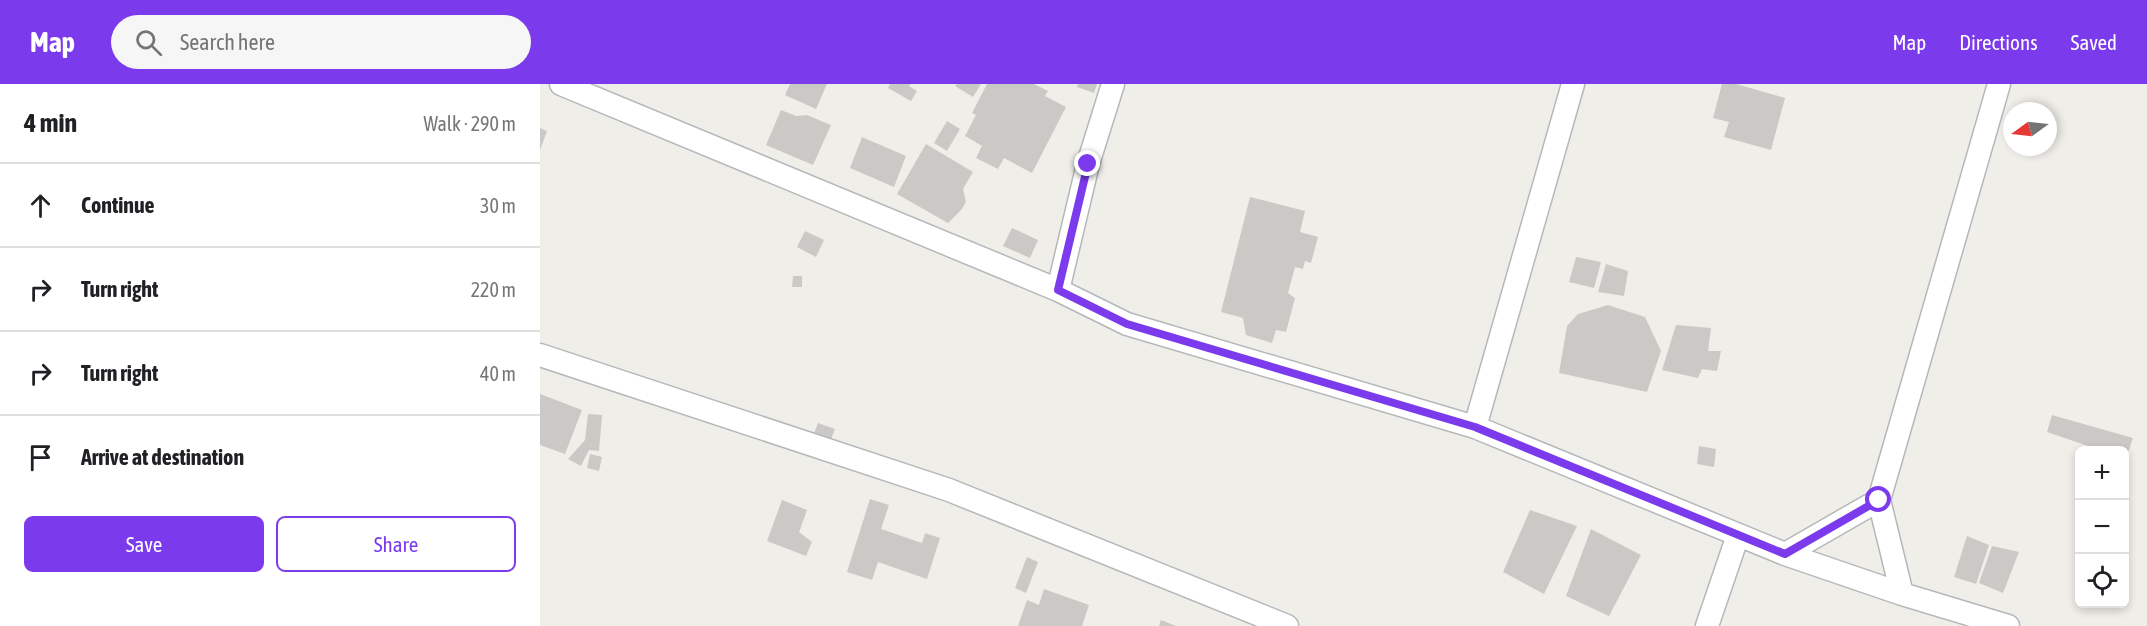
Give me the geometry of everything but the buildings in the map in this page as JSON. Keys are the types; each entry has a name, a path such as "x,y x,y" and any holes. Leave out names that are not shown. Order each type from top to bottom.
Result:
{"street":[{"path":"561,84 1058,290 1127,324 1475,427 1785,554 1902,594 2008,626"},
{"path":"1058,290 1088,164 1113,84"},
{"path":"1475,427 1573,84"},
{"path":"1902,594 1879,500 1999,84"},
{"path":"540,355 949,490 1287,626"},
{"path":"1785,554 1879,500"},
{"path":"1707,626 1738,535"}],"route":[{"path":"1088,164 1058,290 1127,324 1475,427 1785,554 1879,500"}]}
